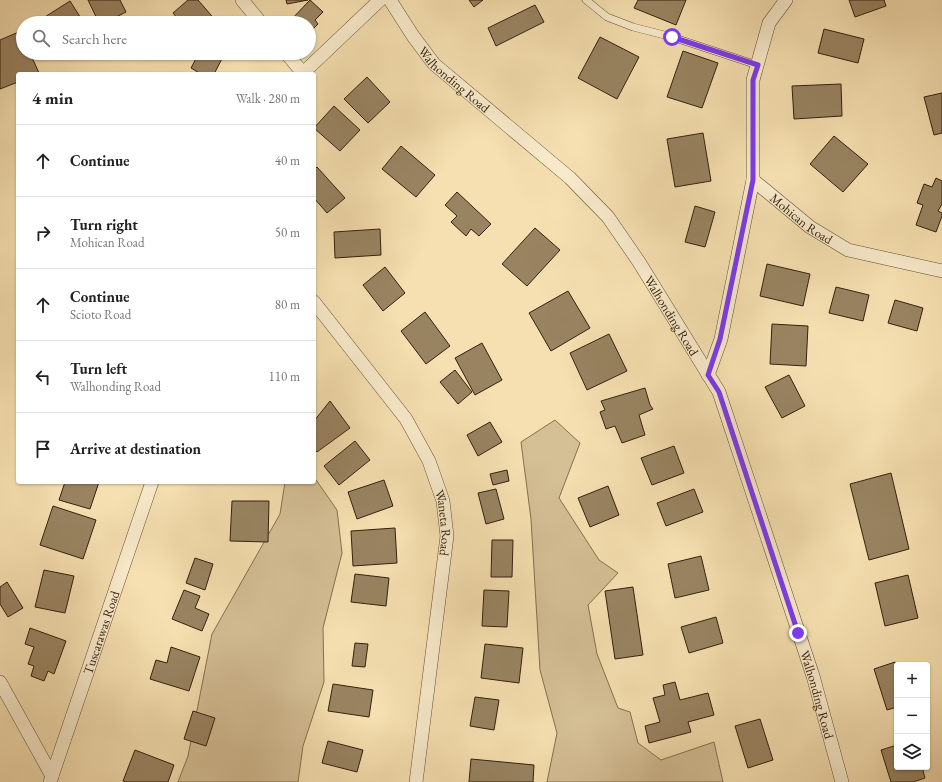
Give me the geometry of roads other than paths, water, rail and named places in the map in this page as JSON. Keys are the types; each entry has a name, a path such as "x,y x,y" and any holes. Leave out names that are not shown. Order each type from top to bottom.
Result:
{"street":[{"path":"242,0 255,16"},
{"path":"316,60 380,0"},
{"name":"Walhonding Road","path":"390,0 413,36 434,64 570,178 608,217 639,262 719,392 813,676 842,782"},
{"path":"708,375 720,339 753,180 753,80 770,23 786,0"},
{"path":"292,60 301,72"},
{"path":"303,72 316,60"},
{"name":"Mohican Road","path":"753,180 810,227 848,250 942,272"},
{"name":"Waneta Road","path":"316,305 406,418 429,461 443,501 447,536 416,782"},
{"name":"Tuscarawas Road","path":"51,779 151,484"},
{"path":"0,682 51,779"}],"lane":[{"path":"586,0 607,17 634,27 672,37 758,65"}]}
